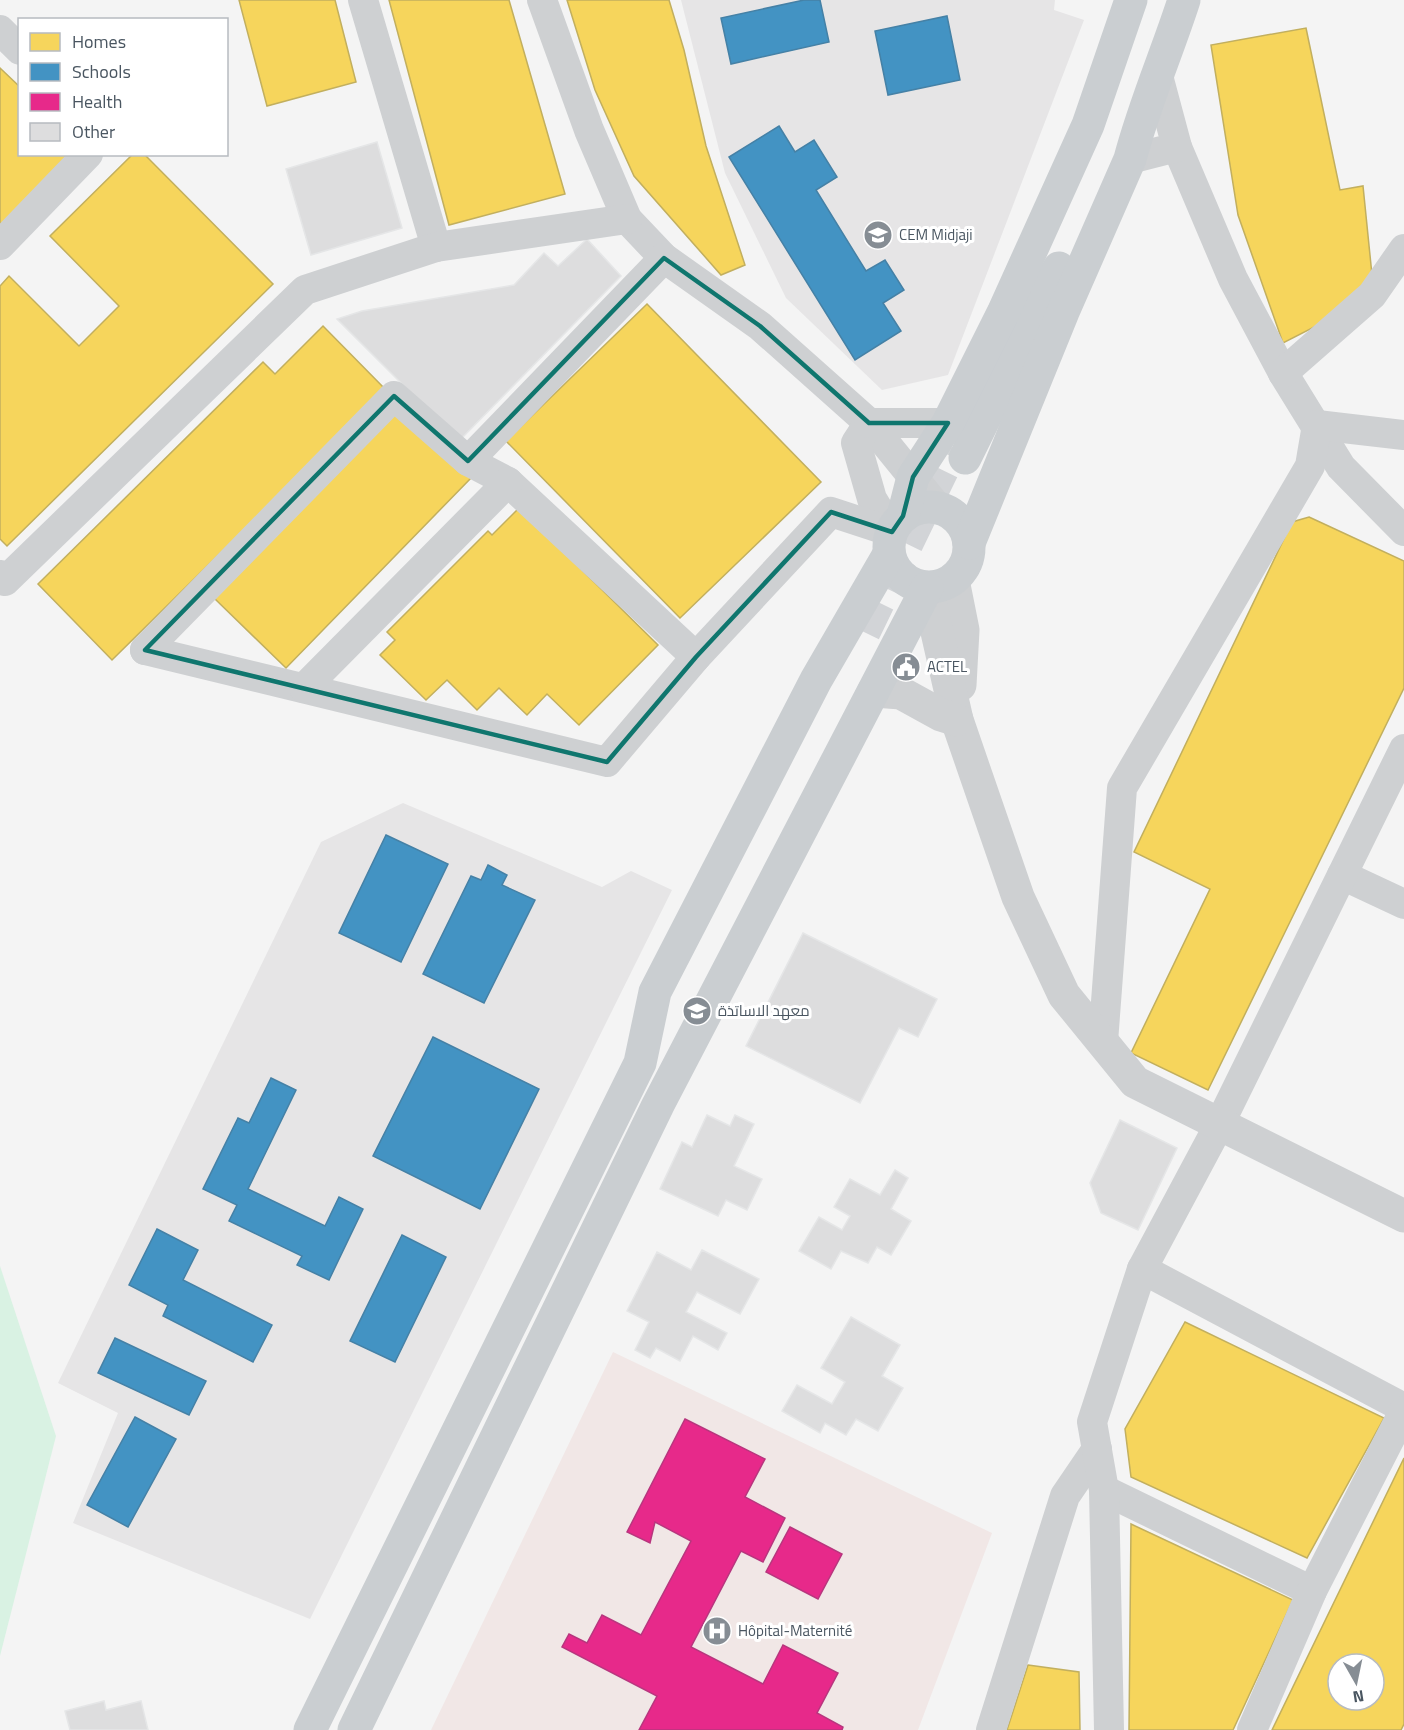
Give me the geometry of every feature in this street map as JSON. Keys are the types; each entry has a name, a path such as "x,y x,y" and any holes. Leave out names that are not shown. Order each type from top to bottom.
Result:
{"main road":[{"path":"956,443 1003,313 1088,125 1131,0"},
{"path":"969,543 1134,145 1184,0"},
{"path":"640,1063 655,992 816,680 895,534 913,477 956,443 1076,235 1134,145"},
{"path":"354,1730 658,1105 874,692 940,584 963,570 969,557 967,531 960,520 939,508 926,507 895,534 894,567 903,578 940,584"},
{"path":"310,1730 640,1063 870,635 696,998 658,1105"}],"street":[{"path":"363,0 436,247"},
{"path":"542,0 589,130 627,219 664,258 760,326 869,423 939,508"},
{"path":"0,30 18,48"},
{"path":"1158,76 1177,147 1233,279 1283,373 1341,467 1404,531"},
{"path":"1134,145 1177,147"},
{"path":"0,245 86,156"},
{"path":"0,575 5,581 305,290 436,247 627,219"},
{"path":"1283,373 1372,295 1404,249"},
{"path":"468,461 664,258"},
{"path":"696,657 508,483 468,461 394,396 145,650 607,762 696,657 831,512 895,534"},
{"path":"869,423 956,443"},
{"path":"869,423 856,443 872,499 895,534"},
{"path":"1317,425 1404,435"},
{"path":"1103,1042 1122,788 1310,466 1317,425"},
{"path":"304,688 508,483"},
{"path":"940,584 957,720 1018,897 1064,994 1136,1082 1404,1216"},
{"path":"874,692 901,693 941,715 957,720"},
{"path":"1109,1730 1104,1490 1092,1422 1142,1269 1219,1125 1404,749"},
{"path":"1342,875 1404,904"},
{"path":"1142,1269 1404,1410 1312,1591 1251,1730"},
{"path":"990,1730 1065,1496 1097,1449"},
{"path":"1104,1490 1312,1591"}],"highlighted area":[{"path":"664,258 760,326 869,423 948,423 913,477 903,516 892,532 831,512 696,657 607,762 145,650 394,396 468,461"}],"shaded area":[{"name":"CEM Midjaji","path":"681,0 1055,0 1054,10 1084,20 948,375 882,390 786,298 725,173"},
{"path":"403,803 602,887 631,871 672,890 310,1619 73,1523 118,1413 58,1383 321,842"},
{"name":"Hôpital-Maternité","path":"613,1352 992,1533 918,1730 431,1730"}],"green space":[{"path":"0,1266 56,1436 0,1656"}],"building: Homes":[{"path":"239,0 335,0 356,82 267,106"},
{"path":"389,0 509,0 565,194 449,225"},
{"path":"567,0 669,0 684,50 706,146 745,265 721,275 634,176 595,90"},
{"path":"1306,28 1340,190 1363,186 1372,275 1330,319 1283,343 1238,215 1211,45"},
{"path":"0,68 18,85 18,156 75,156 0,233"},
{"path":"131,156 146,156 273,284 7,546 0,539 0,286 9,276 79,346 119,306 50,236"},
{"path":"647,304 821,482 680,618 506,441"},
{"path":"323,326 386,390 112,660 38,584 263,362 275,374"},
{"path":"399,409 471,478 286,668 214,598"},
{"path":"519,508 658,645 579,725 547,694 527,715 499,688 477,710 447,680 426,700 380,655 395,640 387,632 488,531 492,535"},
{"path":"1309,517 1404,561 1404,688 1208,1090 1131,1053 1210,889 1134,852 1292,522"},
{"path":"1185,1322 1384,1418 1307,1558 1131,1477 1125,1429"},
{"path":"1404,1458 1404,1724 1401,1730 1272,1730"},
{"path":"1131,1524 1293,1600 1233,1730 1129,1730"},
{"path":"1028,1665 1079,1672 1080,1730 1007,1730"}],"building: Schools":[{"path":"804,0 820,0 829,42 731,64 721,18"},
{"path":"947,16 960,80 888,95 875,31"},
{"path":"779,126 795,152 814,140 837,177 816,190 866,271 885,260 904,290 883,303 901,331 855,360 729,157"},
{"path":"386,835 448,864 401,962 339,933"},
{"path":"488,865 507,875 502,885 535,900 484,1003 423,974 471,876 481,880"},
{"path":"433,1037 539,1089 480,1209 373,1156"},
{"path":"271,1078 296,1090 248,1189 325,1226 339,1197 363,1209 329,1280 297,1265 302,1256 229,1221 237,1205 203,1189 238,1118 249,1123"},
{"path":"157,1229 198,1250 183,1280 272,1325 253,1362 163,1316 168,1305 129,1285"},
{"path":"402,1235 446,1257 395,1362 350,1341"},
{"path":"115,1338 206,1381 189,1415 98,1373"},
{"path":"135,1417 176,1439 128,1527 87,1505"}],"building: Health":[{"path":"685,1419 765,1459 745,1497 785,1518 763,1562 741,1551 691,1647 763,1684 783,1645 838,1673 817,1713 843,1727 842,1730 639,1730 657,1696 562,1647 569,1634 587,1643 602,1615 641,1635 691,1541 655,1522 650,1543 627,1532"},
{"path":"790,1527 842,1554 818,1599 766,1572"}],"building: Other":[{"path":"377,142 402,228 311,255 286,169"},
{"path":"587,239 621,276 459,441 337,319 362,311 514,285 544,253 558,266"},
{"path":"803,933 937,999 918,1037 899,1028 860,1103 746,1046"},
{"path":"707,1115 730,1126 735,1115 754,1124 734,1166 762,1179 747,1210 726,1200 718,1216 660,1189 682,1142 692,1147"},
{"path":"1120,1120 1177,1148 1138,1230 1101,1213 1090,1183"},
{"path":"895,1170 908,1178 891,1209 911,1221 891,1255 877,1247 868,1263 841,1251 831,1269 799,1251 819,1217 842,1230 850,1216 834,1207 850,1179 880,1195"},
{"path":"702,1250 759,1279 740,1314 697,1292 686,1312 727,1333 718,1350 693,1336 680,1361 656,1348 650,1358 635,1350 649,1322 627,1311 657,1252 691,1270"},
{"path":"851,1317 900,1345 882,1376 903,1388 878,1431 856,1419 846,1435 825,1423 820,1433 782,1411 797,1385 832,1404 845,1382 821,1368"},
{"path":"104,1701 106,1710 141,1701 148,1730 70,1730 65,1711"}],"tunnel":[{"path":"864,632 953,448"}],"place":[{"name":"CEM Midjaji","path":"878,235"},
{"name":"ACTEL","path":"906,667"},
{"name":"معهد الاساتذة","path":"697,1011"},
{"name":"Hôpital-Maternité","path":"717,1631"}]}
